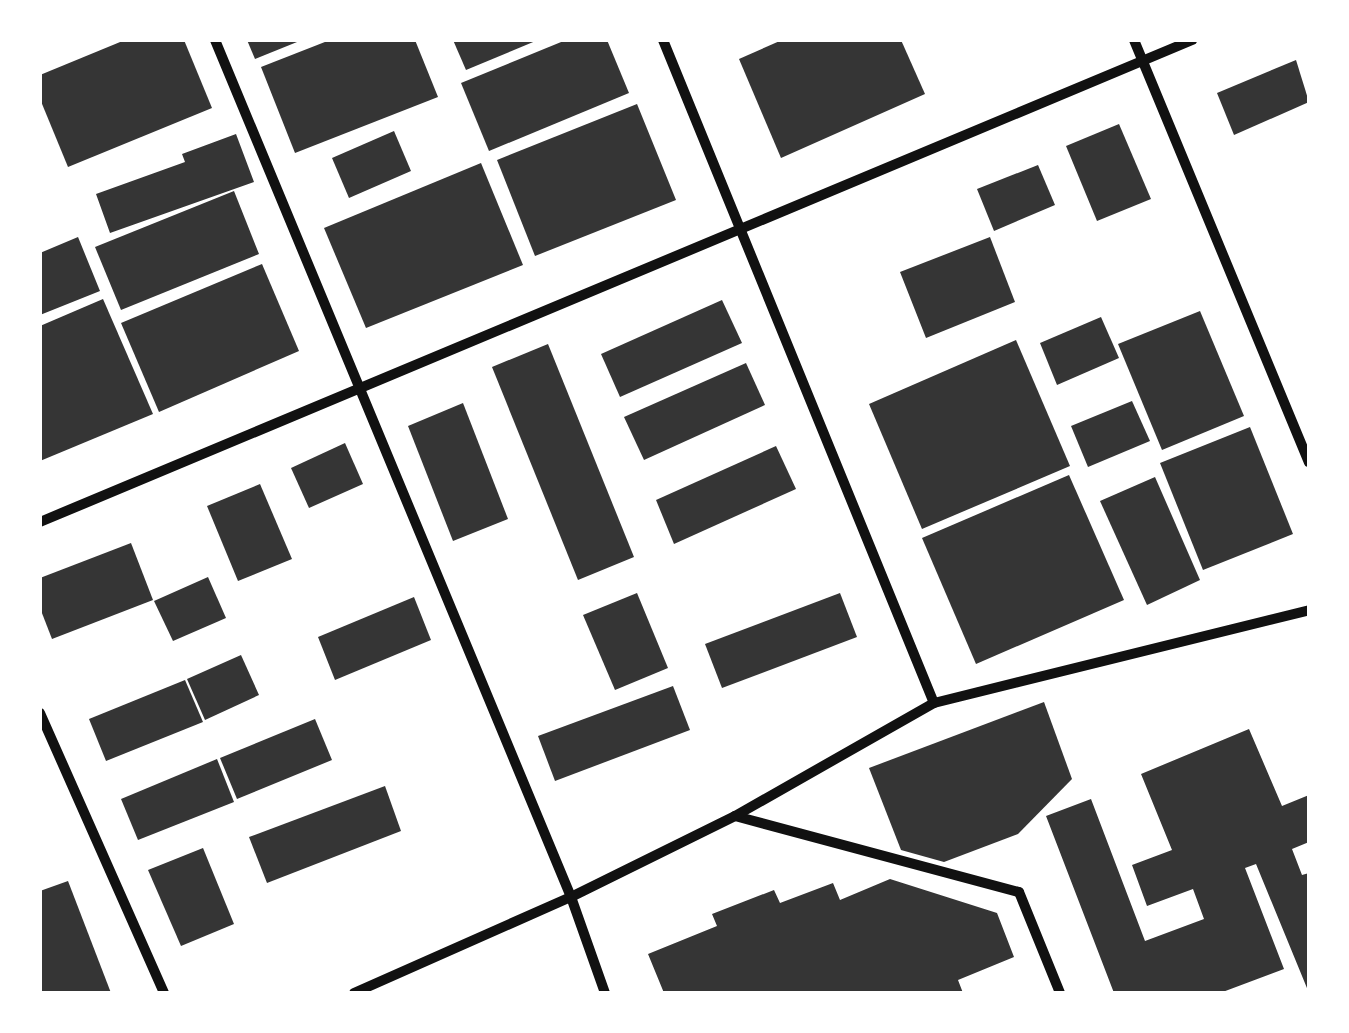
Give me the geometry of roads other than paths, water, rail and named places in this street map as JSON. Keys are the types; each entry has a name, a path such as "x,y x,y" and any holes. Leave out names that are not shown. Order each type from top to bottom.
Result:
{"street":[{"path":"214,40 571,897 605,993"},
{"path":"662,40 934,703"},
{"path":"1134,40 1309,462"},
{"path":"40,522 1192,40"},
{"path":"354,993 571,897 735,816 934,703 1309,610"},
{"path":"40,713 164,993"},
{"path":"735,816 1019,892 1060,993"}]}
